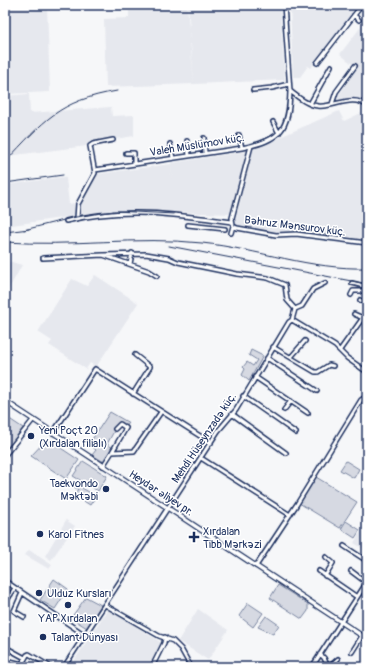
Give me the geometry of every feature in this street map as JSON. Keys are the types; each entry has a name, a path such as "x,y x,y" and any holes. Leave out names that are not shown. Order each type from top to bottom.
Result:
{"main road":[{"name":"Heydər Əliyev pr.","path":"5,401 367,639"}],"street":[{"path":"273,122 279,133 284,128 288,119 290,91 284,5"},
{"path":"317,63 362,5"},
{"path":"354,15 358,20"},
{"path":"310,104 331,66"},
{"path":"332,104 336,92 355,66"},
{"path":"253,90 289,84"},
{"path":"290,91 310,104 321,106 358,101 367,106"},
{"path":"364,103 367,100"},
{"name":"Valeh Müslümov küç.","path":"95,170 242,148 251,146 279,133"},
{"path":"239,135 242,148"},
{"path":"204,138 205,153"},
{"path":"77,218 77,207 93,177 95,170 90,145 113,140"},
{"path":"187,141 189,156"},
{"path":"170,144 173,158"},
{"name":"Bəhruz Mənsurov küç.","path":"251,146 232,222 233,226 276,235 296,234 367,244"},
{"path":"126,153 134,153 134,164"},
{"path":"66,221 77,218 125,212 232,222"},
{"path":"217,228 219,220"},
{"path":"188,225 225,229"},
{"path":"231,233 233,226"},
{"path":"130,264 132,253"},
{"path":"42,258 132,253 146,254 237,274 265,277 281,282 287,286 287,300 295,309"},
{"path":"103,255 149,271 157,276"},
{"path":"352,283 364,286 367,292"},
{"path":"295,309 302,306 313,289 325,284"},
{"path":"351,295 353,291 367,292"},
{"path":"360,300 367,304"},
{"path":"295,309 292,320 340,350 347,358 367,372"},
{"path":"340,350 367,312"},
{"path":"354,314 363,318"},
{"name":"Mehdi Hüseynzadə küç.","path":"64,667 210,443 244,396 273,347 289,322 292,320"},
{"path":"291,357 305,341"},
{"path":"273,347 315,372 318,372 329,365 333,366"},
{"path":"133,394 150,367 135,355"},
{"path":"267,358 317,391"},
{"path":"53,433 94,370 210,443"},
{"path":"255,377 308,413"},
{"path":"244,396 296,433"},
{"path":"256,566 290,515 361,400 367,396"},
{"path":"284,410 290,401"},
{"path":"112,452 134,451 161,412"},
{"path":"232,414 286,453"},
{"path":"5,455 33,420"},
{"path":"103,466 126,428 120,424 115,429"},
{"path":"201,458 290,515"},
{"path":"344,546 367,561"},
{"path":"325,576 333,563 326,557"},
{"path":"319,571 357,598"},
{"path":"312,667 367,582 351,571"},
{"path":"5,581 85,635"},
{"path":"5,602 15,588"},
{"path":"22,593 14,611 24,617"},
{"path":"105,605 179,646 191,667"},
{"path":"352,652 362,636"},
{"path":"152,667 164,643 165,637"},
{"path":"6,649 25,658"},
{"path":"22,664 29,654 51,667"},
{"path":"320,654 329,667 338,659"},
{"path":"10,661 22,664 26,667"}],"shaded area":[{"path":"129,5 187,5 194,84 106,87 104,19 129,18"},
{"path":"188,5 280,5 285,80 194,84"},
{"path":"290,5 360,5 311,68 308,66 300,77 293,77"},
{"path":"47,6 50,92 5,94 5,7"},
{"path":"363,24 367,27 367,98 335,101 357,68 340,54"},
{"path":"29,94 30,113 111,107 112,116 134,115 134,136 90,143 87,146 7,156 5,158 5,96"},
{"path":"339,111 344,121 361,113 367,124 367,239 357,240 291,232 278,234 236,227 235,221 253,149"},
{"path":"248,151 232,214 173,212 171,163"},
{"path":"171,164 173,212 115,210 78,215 78,207 97,174"},
{"path":"62,177 66,178 69,204 75,203 75,216 5,226 5,185"},
{"path":"12,262 22,265 6,294 5,263"},
{"path":"95,275 138,303 96,367 90,363 86,369 49,345 52,341 38,332 72,279 87,286"},
{"path":"251,350 263,356 249,381 242,375 245,369 243,367 247,362 253,366 257,360 249,355"},
{"path":"110,412 129,423 125,428 118,424 107,444 113,448 104,462 92,455 96,450 89,444"},
{"path":"5,416 23,428 5,451"},
{"path":"47,439 79,460 66,479 31,456"},
{"path":"83,461 107,476 98,491 73,476"},
{"path":"346,461 359,469 354,478 340,470"},
{"path":"316,477 357,502 340,528 299,503"},
{"path":"75,484 96,496 90,505 74,495 78,489 74,487"},
{"path":"367,512 367,551 354,543 365,525 361,522"},
{"path":"66,520 75,526 51,560 45,556"},
{"path":"346,521 360,530 355,538 341,529"},
{"path":"29,550 52,565 49,569 25,555"},
{"path":"54,579 68,589 55,609 40,600"},
{"path":"278,585 308,604 308,611 302,619 270,598"},
{"path":"86,597 101,605 87,628 71,618"},
{"path":"248,603 263,613 253,627 239,616"},
{"path":"108,609 162,643 150,667 70,667"},
{"path":"198,609 228,630 208,660 178,641"},
{"path":"266,616 279,625 273,634 258,627"}],"railway":[{"path":"5,162 42,124 54,114 80,100 117,91"},
{"path":"5,183 63,175"},
{"path":"24,230 76,217 114,211 174,214"},
{"path":"5,232 29,229"},
{"path":"5,242 54,243 178,241 223,246 325,266 367,268"},
{"path":"169,246 367,284"}],"place":[{"name":"Yeni Poçt 20 (Xırdalan filialı)","path":"31,436"},
{"name":"Taekvondo Məktəbi","path":"106,489"},
{"name":"Karol Fitnes","path":"40,534"},
{"name":"Xırdalan Tibb Mərkəzi","path":"194,537"},
{"name":"Ulduz Kursları","path":"39,593"},
{"name":"YAP Xırdalan","path":"68,605"},
{"name":"Talant Dünyası","path":"43,637"}]}
